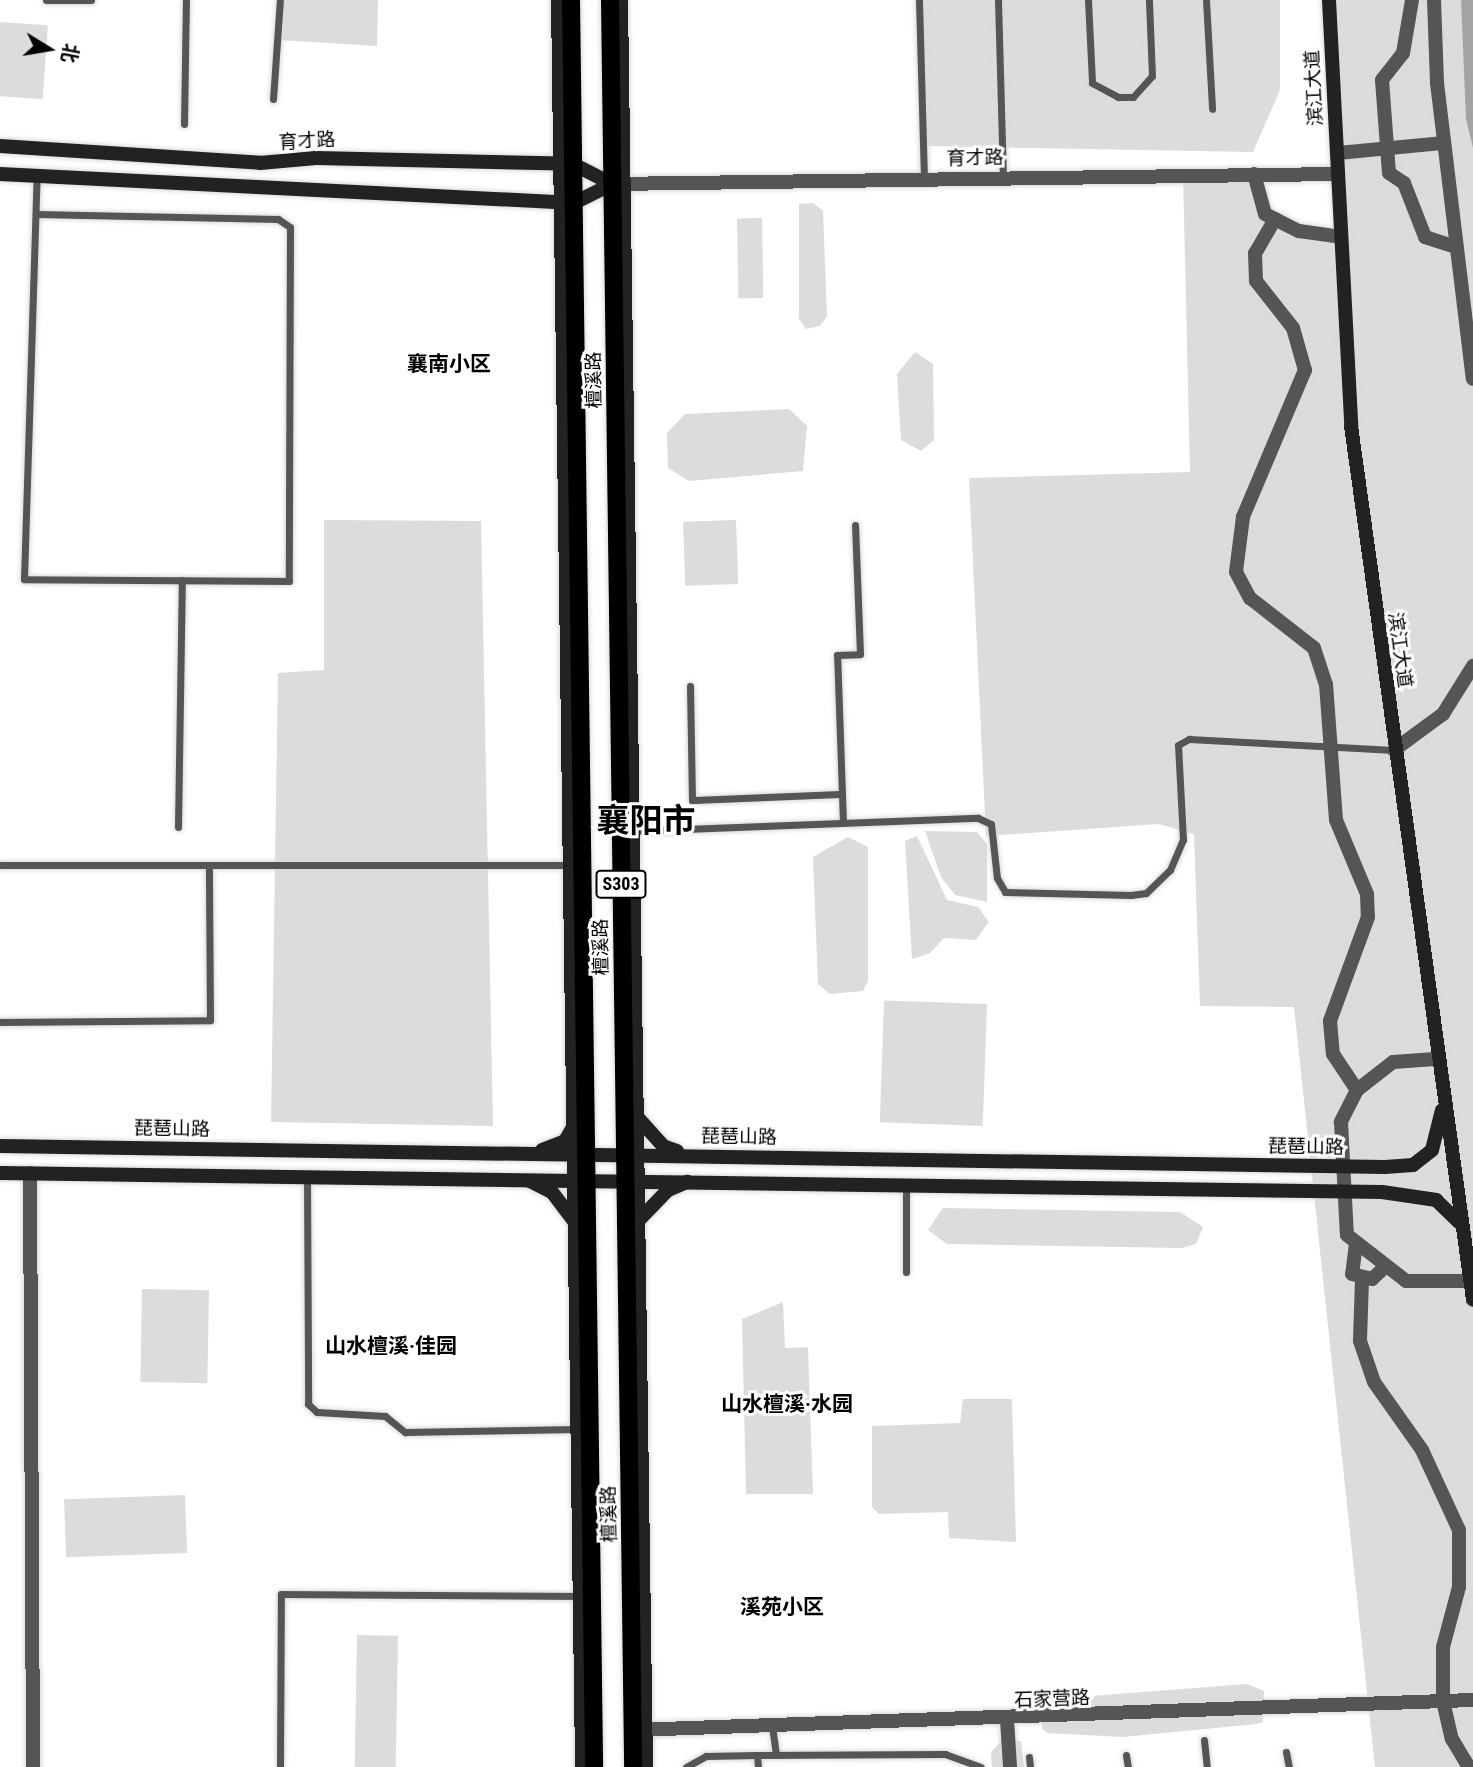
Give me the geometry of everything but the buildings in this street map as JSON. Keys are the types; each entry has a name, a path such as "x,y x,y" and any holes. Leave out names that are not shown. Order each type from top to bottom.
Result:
{"main road":[{"name":"檀溪路","path":"571,0 567,164 575,865 594,1767"},
{"name":"檀溪路","path":"610,0 618,183 632,1155 639,1730 633,1767"}],"street":[{"path":"558,0 567,164"},
{"path":"618,183 621,0"},
{"name":"滨江大道","path":"1329,0 1350,426 1442,1110 1473,1300"},
{"path":"1412,0 1403,53 1382,80 1389,173 1404,183 1425,237 1455,247"},
{"path":"1434,0 1444,143 1473,379"},
{"path":"1336,153 1444,143"},
{"name":"育才路","path":"0,146 260,163 316,158 567,164 618,183"},
{"name":"育才路","path":"0,174 568,203 618,183 924,177 1338,174"},
{"path":"1254,174 1265,214 1299,231 1341,237"},
{"path":"1275,219 1255,253 1256,281 1293,328 1305,370 1243,517 1236,572 1250,598 1314,648 1326,684 1336,820 1367,894 1368,917 1330,1021 1332,1054 1357,1090"},
{"path":"1394,750 1443,714 1473,666"},
{"path":"626,831 638,1118 632,1155"},
{"path":"575,865 576,1121 581,1154"},
{"path":"1435,1059 1393,1062 1357,1090 1341,1122 1348,1235 1384,1268 1406,1281 1470,1281"},
{"name":"琵琶山路","path":"0,1146 1344,1167 1413,1165 1432,1150 1442,1110"},
{"path":"638,1118 663,1146 688,1156"},
{"path":"529,1153 565,1141 576,1121"},
{"path":"0,1173 691,1180 1346,1191 1424,1197 1459,1222"},
{"path":"30,1173 33,1767"},
{"path":"525,1179 552,1192 577,1226"},
{"path":"582,1180 577,1226 582,1767"},
{"path":"640,1219 668,1190 691,1180"},
{"path":"632,1181 640,1219 639,1730 646,1767"},
{"path":"1356,1243 1349,1265 1362,1280 1360,1341 1374,1382 1422,1450 1459,1530 1459,1587 1444,1647 1443,1702 1452,1738 1469,1767"},
{"path":"1362,1280 1384,1268"},
{"name":"石家营路","path":"639,1730 1007,1720 1473,1700"},
{"path":"1007,1720 1010,1767"}],"lane":[{"path":"46,0 91,0"},
{"path":"184,124 186,0"},
{"path":"273,99 280,0"},
{"path":"919,0 924,177"},
{"path":"998,0 1003,177"},
{"path":"1088,0 1092,83 1118,97 1133,97 1152,76 1149,0"},
{"path":"1206,0 1212,110"},
{"path":"36,214 278,219 290,227 289,581 24,579 37,176"},
{"path":"843,823 837,655 860,654 855,525"},
{"path":"178,827 182,580"},
{"path":"690,686 692,800 842,794"},
{"path":"626,831 978,818 991,824 997,878 1005,892 1131,895 1146,893 1170,870 1183,840 1178,745 1189,739 1394,750"},
{"path":"0,865 575,865"},
{"path":"0,1022 210,1020 209,865"},
{"path":"307,1177 307,1404 317,1412 385,1416 405,1432 579,1429"},
{"path":"906,1184 906,1272"},
{"path":"281,1767 281,1594 581,1596"},
{"path":"772,1726 776,1755"},
{"path":"1203,1740 1207,1767"},
{"path":"1286,1752 1289,1767"},
{"path":"686,1767 706,1756 945,1754 981,1767"},
{"path":"757,1755 758,1767"},
{"path":"1126,1755 1128,1767"},
{"path":"1028,1757 1030,1767"}],"shaded area":[{"path":"280,0 378,0 377,46 277,40"},
{"path":"918,0 1280,0 1280,90 1253,152 924,146"},
{"path":"1325,0 1461,0 1473,148 1473,1767 1375,1767 1294,1007 1200,1006 1194,834 1159,824 986,836 969,478 1190,472 1183,175 1254,174 1265,214 1340,236"},
{"path":"1461,0 1473,0 1473,148 1466,119"},
{"path":"0,22 48,25 43,99 0,96"},
{"path":"813,203 823,211 827,316 820,326 806,329 799,319 799,204"},
{"path":"737,218 762,218 763,298 738,298"},
{"path":"915,352 933,364 934,440 921,451 901,440 897,374"},
{"path":"789,409 807,426 803,471 689,481 668,468 667,433 685,414"},
{"path":"324,520 481,521 493,1126 271,1122 278,673 324,670"},
{"path":"736,520 738,584 685,586 683,522"},
{"path":"925,831 977,832 987,844 987,902 955,895 941,877"},
{"path":"917,836 947,900 978,907 989,922 976,940 944,938 930,953 912,959 905,841"},
{"path":"848,837 868,847 868,981 863,991 830,994 818,984 813,857"},
{"path":"884,1000 987,1004 983,1126 880,1122"},
{"path":"943,1208 1180,1212 1203,1227 1196,1244 1182,1248 947,1244 928,1230"},
{"path":"142,1289 209,1290 207,1383 140,1382"},
{"path":"783,1302 785,1348 808,1347 813,1494 746,1494 742,1319"},
{"path":"963,1399 1012,1399 1016,1542 949,1538 948,1512 879,1514 872,1507 872,1426 960,1423"},
{"path":"185,1495 187,1553 66,1557 64,1499"},
{"path":"357,1635 398,1636 396,1767 355,1767"},
{"path":"1247,1684 1264,1691 1263,1722 1123,1737 1047,1733 1042,1728 1042,1707 1052,1699"},
{"path":"1001,1741 1021,1741 1024,1767 992,1767 991,1752"}],"district":[{"name":"襄南小区","path":"449,364"},
{"name":"襄阳市","path":"646,821"},
{"name":"山水檀溪·佳园","path":"391,1346"},
{"name":"山水檀溪·水园","path":"787,1404"},
{"name":"溪苑小区","path":"782,1607"}]}
